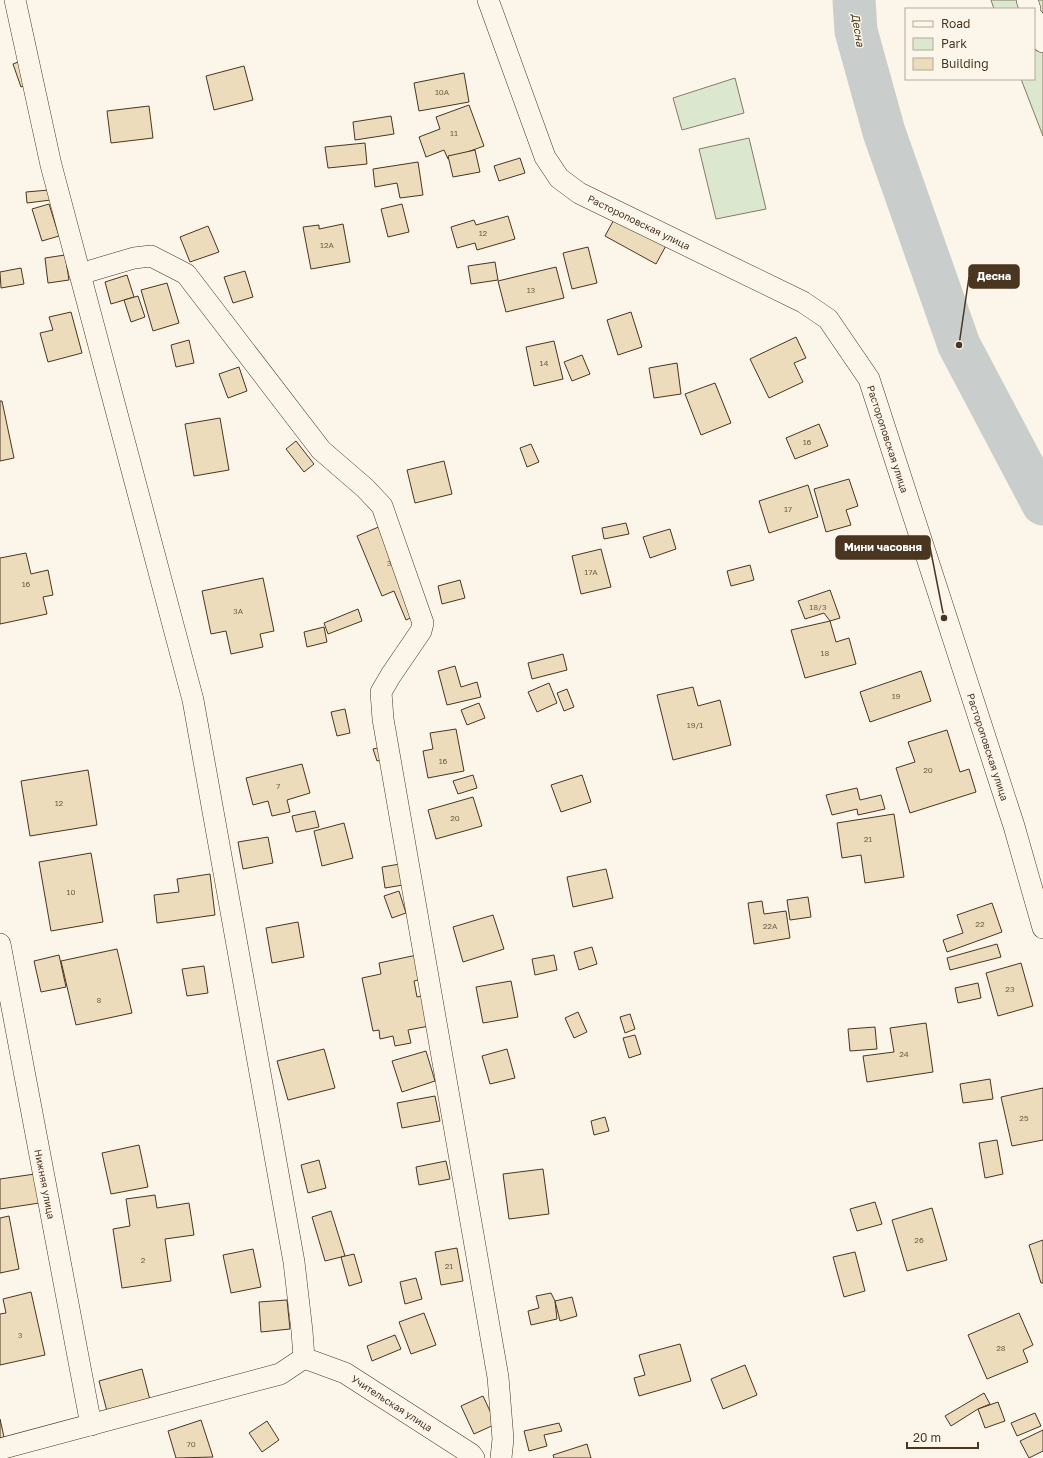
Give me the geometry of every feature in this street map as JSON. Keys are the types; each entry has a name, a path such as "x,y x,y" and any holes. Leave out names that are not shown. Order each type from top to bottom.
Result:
{"street":[{"path":"0,1449 280,1374 304,1358 302,1324 294,1262 193,700 51,165 15,0"},
{"name":"Растороповская улица","path":"488,0 545,157 559,178 579,193 803,302 828,319 869,379 1014,826 1043,928"},
{"path":"1035,22 1043,42"},
{"path":"80,274 134,258 151,256 186,274 321,450 365,488 382,506 423,623 421,631 381,692 383,719 498,1377 503,1439 501,1458"},
{"name":"Нижняя улица","path":"0,944 91,1425"},
{"name":"Учительская улица","path":"304,1358 345,1373 471,1454 474,1458"}],"green space":[{"path":"991,0 1043,0 1043,136 1021,80 1035,80 1035,8 994,8"},
{"path":"735,78 744,113 682,130 673,98"},
{"path":"749,138 766,209 716,219 699,149"}],"building":[{"path":"28,58 36,82 21,87 13,64"},
{"path":"244,66 253,100 214,110 206,76"},
{"path":"464,73 469,102 419,111 414,83"},
{"path":"469,105 484,146 448,159 444,150 426,157 419,137 440,129 436,117"},
{"path":"149,106 153,138 111,143 107,111"},
{"path":"391,116 394,134 355,140 353,122"},
{"path":"365,143 367,164 328,168 325,147"},
{"path":"475,150 480,172 453,177 448,156"},
{"path":"520,158 525,173 499,181 494,166"},
{"path":"418,162 423,195 400,198 397,183 375,187 373,169"},
{"path":"49,190 51,200 27,203 26,192"},
{"path":"49,204 59,236 42,241 32,209"},
{"path":"402,204 409,232 388,237 381,209"},
{"path":"617,214 668,242 656,264 605,236"},
{"path":"508,216 515,239 477,250 475,243 457,248 451,227 474,220 476,225"},
{"path":"343,224 350,262 311,269 303,227 319,225 319,229"},
{"path":"208,226 219,252 190,262 180,237"},
{"path":"588,247 597,283 572,289 563,253"},
{"path":"65,255 69,280 48,283 45,258"},
{"path":"495,262 498,280 471,284 468,266"},
{"path":"556,267 564,298 506,312 498,281"},
{"path":"21,268 24,284 1,288 0,272"},
{"path":"245,271 253,297 233,303 224,277"},
{"path":"127,275 134,297 111,304 105,282"},
{"path":"167,283 179,323 153,331 141,290"},
{"path":"138,296 145,317 131,322 124,300"},
{"path":"71,312 82,353 48,362 40,333 53,330 49,317"},
{"path":"631,312 642,347 618,355 607,320"},
{"path":"796,337 806,358 794,363 803,382 769,398 750,359"},
{"path":"189,340 194,363 176,367 171,345"},
{"path":"554,341 563,379 534,386 526,347"},
{"path":"582,355 590,374 572,381 564,362"},
{"path":"677,363 681,394 654,398 649,368"},
{"path":"239,367 247,391 228,398 219,374"},
{"path":"715,383 731,423 701,435 685,394"},
{"path":"0,401 2,401 14,458 0,461"},
{"path":"220,418 229,470 194,476 185,424"},
{"path":"819,424 828,446 795,459 786,438"},
{"path":"296,441 314,464 304,472 286,449"},
{"path":"531,444 539,462 527,467 520,448"},
{"path":"444,461 452,494 415,503 407,470"},
{"path":"849,479 858,506 846,510 851,525 826,532 814,489"},
{"path":"808,485 818,517 769,533 759,501"},
{"path":"393,521 429,610 406,620 394,591 382,596 357,536"},
{"path":"626,523 629,534 604,539 602,528"},
{"path":"670,529 676,549 650,558 643,537"},
{"path":"601,549 611,587 581,594 572,556"},
{"path":"26,553 31,574 48,570 53,595 43,597 47,614 0,624 0,558"},
{"path":"750,565 754,580 731,586 727,571"},
{"path":"263,578 274,631 260,634 263,647 231,654 226,631 211,634 202,591"},
{"path":"460,580 465,598 442,604 438,586"},
{"path":"830,590 840,618 830,621 824,613 805,619 798,601"},
{"path":"358,609 362,621 328,634 324,623"},
{"path":"830,621 836,642 849,638 856,664 805,678 791,630"},
{"path":"324,627 327,642 307,647 304,632"},
{"path":"563,654 567,670 532,679 528,663"},
{"path":"455,666 461,687 477,682 481,697 447,705 438,671"},
{"path":"921,671 931,701 870,722 860,692"},
{"path":"549,683 557,703 537,712 528,692"},
{"path":"693,687 698,706 720,700 731,745 673,760 657,695"},
{"path":"567,689 574,707 564,711 557,693"},
{"path":"479,703 485,718 467,725 461,710"},
{"path":"345,709 350,733 337,736 331,712"},
{"path":"456,729 464,771 428,778 423,751 433,749 430,733"},
{"path":"947,730 960,772 969,769 976,792 910,813 896,768 915,762 908,742"},
{"path":"386,746 389,758 377,761 373,749"},
{"path":"302,764 310,793 287,800 290,812 272,816 268,801 253,805 246,778"},
{"path":"88,770 97,825 30,836 21,781"},
{"path":"473,775 477,788 458,794 453,781"},
{"path":"582,775 591,802 561,812 551,785"},
{"path":"857,788 860,800 881,795 885,809 858,815 857,809 832,815 826,795"},
{"path":"473,797 482,826 436,839 428,810"},
{"path":"315,811 319,827 296,832 292,816"},
{"path":"894,814 904,877 865,883 861,855 842,858 837,823"},
{"path":"344,823 353,858 322,866 314,831"},
{"path":"268,837 273,863 243,869 238,842"},
{"path":"91,853 103,922 51,931 39,862"},
{"path":"400,864 403,885 385,888 382,867"},
{"path":"606,869 613,898 573,907 567,877"},
{"path":"210,874 215,915 157,923 154,895 179,892 177,879"},
{"path":"399,891 406,913 392,918 384,896"},
{"path":"808,897 811,917 790,920 787,900"},
{"path":"762,901 764,914 786,911 790,938 754,944 748,903"},
{"path":"992,903 1002,932 947,952 943,940 963,933 957,915"},
{"path":"493,915 504,949 463,962 453,927"},
{"path":"298,922 304,957 272,963 266,928"},
{"path":"997,944 1001,957 950,970 947,958"},
{"path":"592,947 597,964 579,970 574,952"},
{"path":"117,949 132,1013 76,1025 61,961"},
{"path":"59,955 66,987 41,992 34,961"},
{"path":"417,955 422,979 414,981 417,997 434,993 440,1024 408,1030 411,1043 395,1046 393,1036 380,1039 379,1030 373,1031 362,978 381,974 379,963"},
{"path":"554,955 557,970 535,975 532,959"},
{"path":"1021,963 1033,1006 998,1016 986,973"},
{"path":"204,966 208,993 187,996 182,969"},
{"path":"511,981 518,1017 483,1023 476,987"},
{"path":"978,983 981,998 958,1003 955,988"},
{"path":"578,1012 587,1032 574,1038 565,1018"},
{"path":"630,1014 635,1029 625,1033 620,1017"},
{"path":"926,1023 933,1072 867,1082 863,1056 894,1052 890,1028"},
{"path":"875,1027 877,1049 850,1051 848,1029"},
{"path":"635,1035 641,1054 629,1058 623,1038"},
{"path":"324,1049 335,1088 288,1100 277,1061"},
{"path":"507,1049 515,1078 490,1084 482,1056"},
{"path":"426,1051 435,1081 402,1092 392,1061"},
{"path":"990,1079 993,1099 963,1103 960,1084"},
{"path":"1043,1088 1043,1140 1012,1146 1001,1097"},
{"path":"435,1096 440,1121 402,1128 397,1103"},
{"path":"605,1117 609,1131 594,1135 591,1121"},
{"path":"997,1140 1003,1174 985,1178 979,1143"},
{"path":"139,1145 148,1187 111,1194 102,1153"},
{"path":"319,1160 326,1188 308,1193 301,1165"},
{"path":"446,1161 450,1179 419,1185 416,1167"},
{"path":"543,1169 549,1214 509,1219 503,1174"},
{"path":"42,1173 46,1202 0,1209 0,1179"},
{"path":"155,1195 157,1208 189,1203 194,1235 165,1239 171,1281 122,1288 113,1229 130,1226 126,1199"},
{"path":"875,1202 882,1224 857,1231 850,1209"},
{"path":"932,1208 947,1260 907,1271 892,1220"},
{"path":"331,1211 345,1256 325,1261 312,1217"},
{"path":"9,1216 19,1269 0,1273 0,1218"},
{"path":"1043,1240 1043,1283 1041,1283 1029,1245"},
{"path":"457,1248 463,1281 441,1285 435,1252"},
{"path":"253,1249 261,1287 231,1293 223,1255"},
{"path":"855,1252 865,1291 844,1297 833,1257"},
{"path":"354,1254 362,1282 349,1286 341,1257"},
{"path":"416,1278 422,1299 405,1304 400,1282"},
{"path":"31,1292 45,1355 0,1365 0,1314 6,1313 3,1299"},
{"path":"551,1293 555,1301 557,1319 531,1325 528,1311 539,1308 536,1296"},
{"path":"572,1297 577,1316 560,1321 555,1301"},
{"path":"287,1300 290,1329 261,1332 259,1302"},
{"path":"424,1313 436,1345 411,1354 399,1322"},
{"path":"1019,1313 1033,1345 1023,1350 1028,1362 987,1379 968,1335"},
{"path":"395,1335 401,1349 372,1361 367,1346"},
{"path":"680,1344 691,1381 639,1396 634,1378 645,1375 639,1355"},
{"path":"745,1365 757,1395 723,1409 711,1379"},
{"path":"142,1369 151,1404 108,1415 99,1381"},
{"path":"984,1393 990,1404 978,1409 951,1426 945,1416"},
{"path":"483,1396 496,1424 474,1434 461,1406"},
{"path":"998,1402 1005,1421 985,1428 978,1409"},
{"path":"1035,1413 1041,1426 1017,1436 1011,1423"},
{"path":"0,1419 4,1437 0,1438"},
{"path":"201,1420 213,1457 176,1458 168,1431"},
{"path":"267,1421 279,1440 262,1452 249,1433"},
{"path":"559,1423 562,1431 544,1435 547,1446 529,1451 524,1431"},
{"path":"1043,1430 1043,1451 1029,1458 1020,1441"},
{"path":"587,1444 591,1458 554,1458 553,1455"}],"waterway":[{"name":"Десна","path":"854,0 856,31 884,132 959,345 1043,504"}],"place":[{"name":"Десна","path":"959,345"},
{"name":"Мини часовня","path":"944,618"}]}
